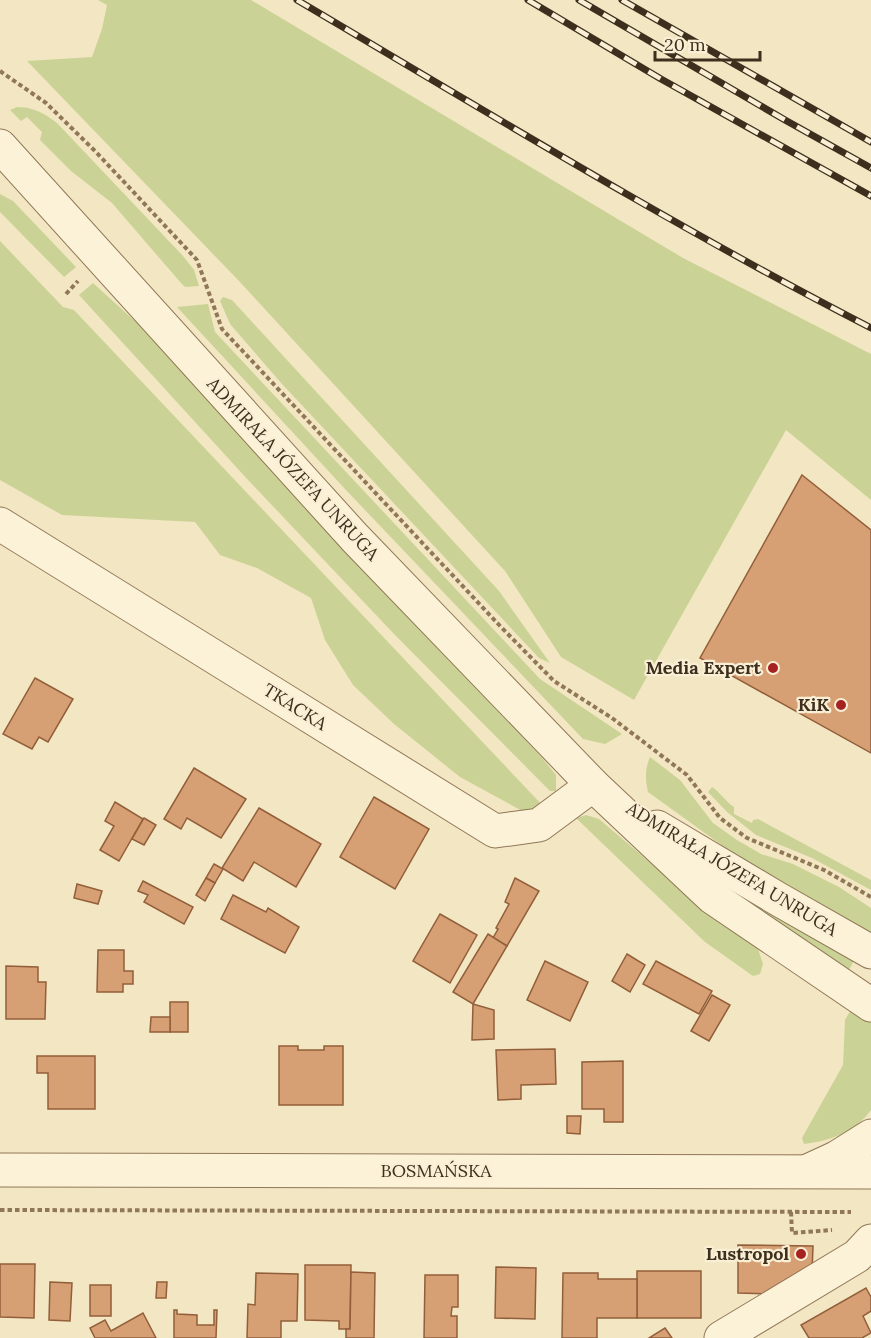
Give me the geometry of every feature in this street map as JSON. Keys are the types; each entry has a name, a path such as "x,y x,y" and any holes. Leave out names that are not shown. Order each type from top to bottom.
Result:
{"street":[{"name":"ADMIRAŁA JÓZEFA UNRUGA","path":"0,146 355,538 593,785 712,897 871,1005"},
{"name":"TKACKA","path":"0,524 495,831 539,825 593,785"},
{"name":"ADMIRAŁA JÓZEFA UNRUGA","path":"593,785 724,868 871,952"},
{"path":"806,1171 836,1158 871,1136"},
{"name":"BOSMAŃSKA","path":"0,1170 867,1170"},
{"path":"721,1338 857,1256 866,1227"}],"path":[{"path":"0,71 46,103 96,152 197,260 222,329 554,681 612,718 687,775 720,818 747,838 824,870 871,897"},
{"path":"0,1210 791,1212 866,1227"},
{"path":"791,1212 792,1233 835,1230"}],"green space":[{"path":"98,0 251,0 683,258 871,354 871,500 786,430 634,700 561,657 505,571 239,281 27,61 92,57 102,29 107,5"},
{"path":"17,107 38,111 57,123 183,256 194,270 199,286 185,287 112,203 71,171 40,140 42,132 27,117 21,121 10,110"},
{"path":"0,194 13,201 76,267 64,277 0,212"},
{"path":"0,241 63,307 74,310 545,808 524,812 460,777 394,724 353,685 325,640 311,598 257,568 220,555 195,522 62,515 0,480"},
{"path":"93,283 137,323 543,759 556,775 556,791 550,791 395,635 249,481 79,295"},
{"path":"223,297 232,300 499,591 550,663 539,658 282,384 230,324 220,301"},
{"path":"208,304 215,332 540,679 622,734 605,744 583,739 346,490 177,307"},
{"path":"650,757 680,780 713,823 737,840 761,854 793,864 839,887 871,908 869,934 763,875 648,792 646,774"},
{"path":"712,787 734,807 734,814 752,823 753,820 758,819 871,880 871,890 812,858 756,835 727,812 708,792"},
{"path":"586,815 599,819 714,917 758,949 763,964 760,974 753,976 705,942 576,818"},
{"path":"723,885 855,959 847,973"},
{"path":"852,1008 871,1023 871,1110 850,1130 823,1141 804,1144 802,1138 843,1065 845,1020"}],"building":[{"path":"802,475 871,530 871,753 700,658"},
{"path":"35,678 73,699 48,742 39,737 32,749 3,734"},
{"path":"194,768 246,799 221,838 187,818 181,829 164,819"},
{"path":"374,797 429,829 395,889 340,857"},
{"path":"115,802 143,819 119,861 100,850 114,826 105,821"},
{"path":"259,808 321,844 296,887 254,862 243,881 222,868"},
{"path":"144,818 156,825 144,845 132,839"},
{"path":"214,864 223,869 215,883 206,878"},
{"path":"206,878 215,883 205,901 196,895"},
{"path":"515,878 539,891 507,946 493,938 509,904 505,902"},
{"path":"143,881 193,907 184,924 144,902 148,895 138,891"},
{"path":"77,884 102,891 98,904 74,898"},
{"path":"233,895 266,912 268,908 299,927 285,953 221,919"},
{"path":"440,914 477,935 450,983 413,961"},
{"path":"488,934 507,946 473,1004 453,992"},
{"path":"98,950 124,950 124,971 133,971 133,984 123,984 123,992 97,992"},
{"path":"627,954 645,965 630,992 612,981"},
{"path":"545,961 588,982 570,1021 527,1000"},
{"path":"656,961 712,991 699,1014 643,984"},
{"path":"6,966 38,967 38,982 46,982 45,1019 6,1019"},
{"path":"712,995 730,1005 709,1041 691,1031"},
{"path":"170,1002 188,1002 188,1032 170,1032"},
{"path":"473,1004 494,1010 494,1039 472,1040"},
{"path":"151,1017 170,1017 170,1032 150,1032"},
{"path":"279,1046 298,1046 298,1050 324,1050 324,1046 343,1046 343,1105 279,1105"},
{"path":"555,1049 556,1084 521,1085 521,1099 498,1100 496,1050"},
{"path":"37,1056 95,1056 95,1109 48,1109 48,1073 37,1073"},
{"path":"623,1061 623,1122 604,1122 604,1109 582,1109 582,1062"},
{"path":"567,1116 581,1116 580,1134 567,1133"},
{"path":"738,1245 813,1246 812,1273 777,1294 738,1293"},
{"path":"0,1264 35,1264 34,1318 0,1317"},
{"path":"305,1265 351,1265 350,1329 339,1329 339,1321 305,1320"},
{"path":"496,1267 536,1268 535,1319 495,1318"},
{"path":"637,1271 701,1271 701,1318 637,1318"},
{"path":"351,1272 375,1273 374,1338 346,1338 346,1329 350,1329"},
{"path":"256,1273 298,1274 297,1321 281,1321 281,1338 247,1338 248,1304 255,1305"},
{"path":"563,1273 598,1273 598,1279 637,1279 637,1318 597,1318 597,1338 562,1338"},
{"path":"425,1275 458,1275 458,1307 452,1307 451,1316 457,1316 457,1338 424,1338"},
{"path":"50,1282 72,1283 70,1321 49,1320"},
{"path":"157,1282 167,1282 166,1298 156,1298"},
{"path":"90,1285 111,1285 111,1316 90,1316"},
{"path":"866,1288 871,1297 871,1311 863,1316 871,1333 862,1338 809,1338 801,1325"},
{"path":"174,1310 177,1310 177,1314 197,1315 197,1325 214,1325 214,1310 217,1310 216,1338 174,1338"},
{"path":"143,1313 156,1338 95,1338 90,1328 105,1320 111,1331"},
{"path":"665,1328 672,1338 649,1338"}],"railway":[{"path":"297,0 653,209 871,328"},
{"path":"528,0 661,79 871,196"},
{"path":"579,0 871,168"},
{"path":"622,0 871,142"}],"place":[{"name":"Media Expert","path":"773,668"},
{"name":"KiK","path":"841,705"},
{"name":"Lustropol","path":"801,1254"}]}
